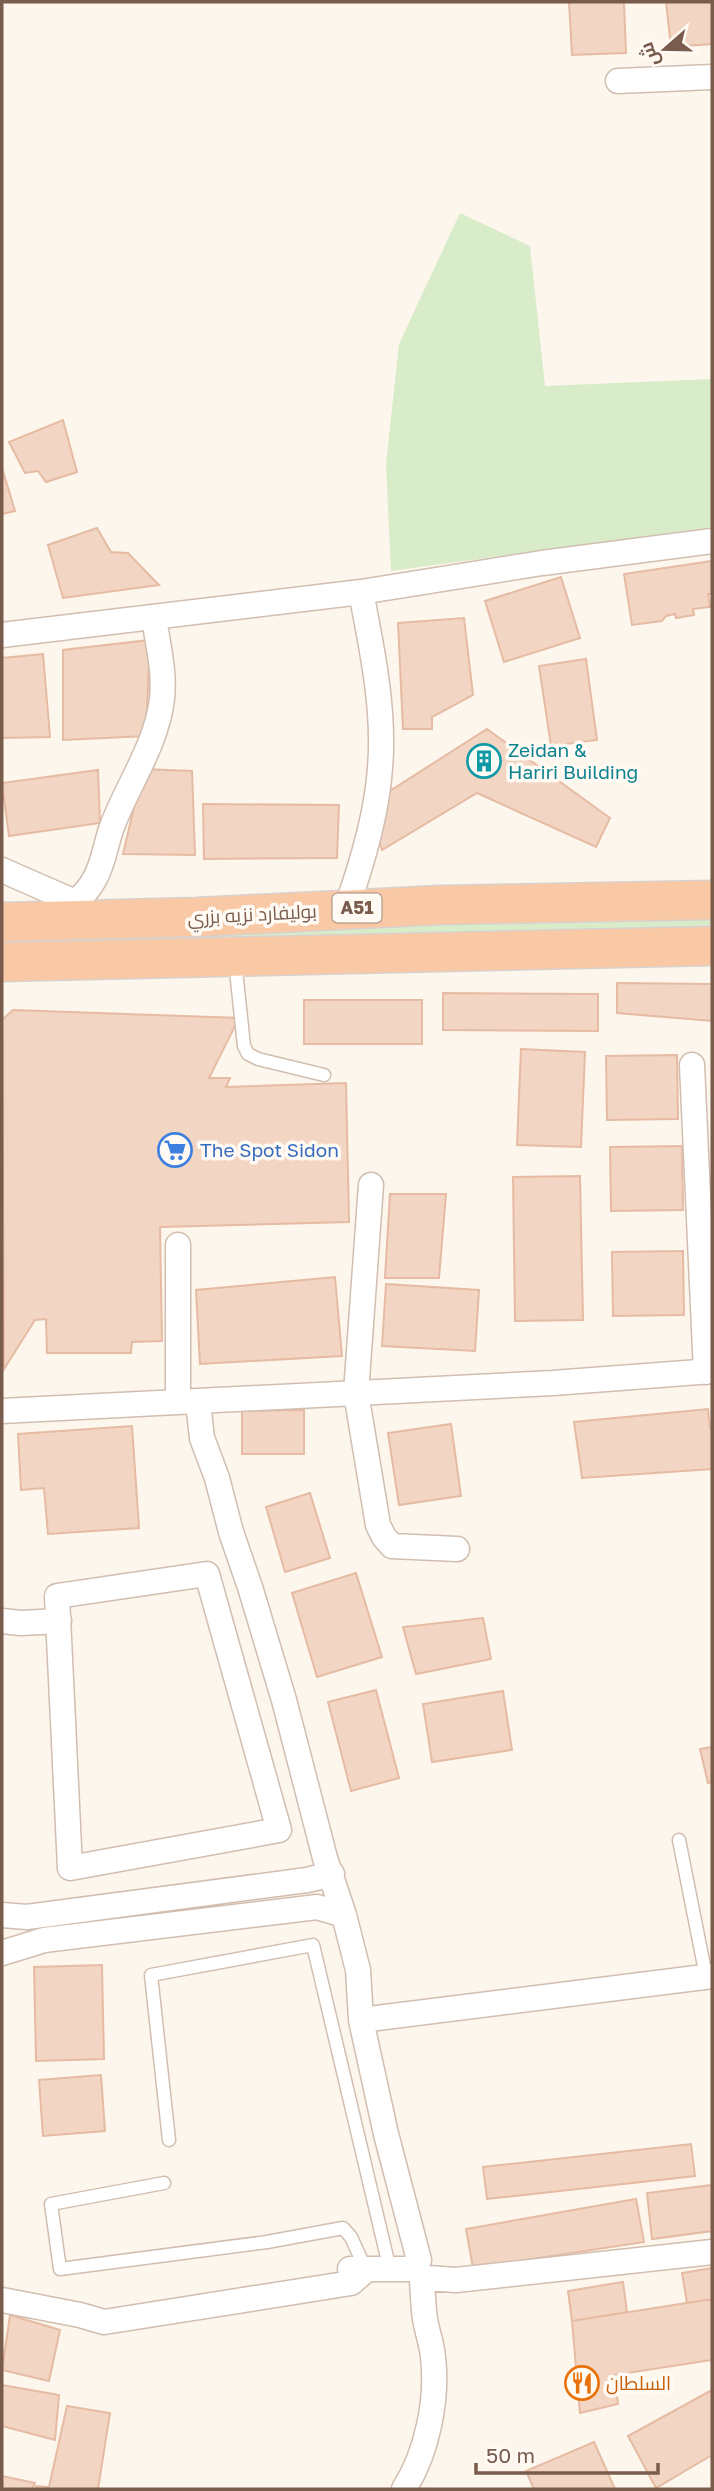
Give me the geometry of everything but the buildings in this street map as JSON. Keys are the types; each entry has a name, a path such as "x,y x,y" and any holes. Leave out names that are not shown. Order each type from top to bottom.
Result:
{"highway":[{"name":"بوليفارد نزيه بزري","path":"2,922 63,912 346,909 712,900"},
{"path":"7,965 712,946"}],"street":[{"path":"618,81 712,76"},
{"path":"2,635 362,592 529,565 712,541"},
{"path":"346,909 369,829 380,770 378,696 362,592"},
{"path":"2,870 63,912 94,880 113,824 155,726 162,700 162,668 154,618"},
{"path":"2,1411 709,1372 692,1065"},
{"path":"371,1185 356,1393 376,1511 384,1537 393,1546 457,1549"},
{"path":"178,1245 188,1402 217,1478 231,1532 284,1700 326,1858 344,1914 358,1970 361,2020 386,2134 406,2271 425,2317 433,2358 433,2401 416,2463 404,2489"},
{"path":"207,1574 279,1830 70,1868 59,1621 57,1596 207,1574"},
{"path":"2,1621 59,1621"},
{"path":"2,1915 27,1917 307,1880 332,1874"},
{"path":"2,1953 44,1940 317,1907 344,1914"},
{"path":"361,2020 709,1976"},
{"path":"2,2300 80,2315 342,2272 353,2267 406,2271 456,2280 712,2252"}],"lane":[{"path":"235,957 244,1046 248,1054 258,1059 324,1075"},
{"path":"679,1840 709,1976"},
{"path":"169,2140 151,1975 313,1945 406,2271"},
{"path":"164,2183 51,2204 60,2269 267,2242 343,2228 406,2271"}],"green space":[{"path":"460,213 530,246 545,386 712,379 712,527 391,571 386,464 399,344"},
{"path":"712,910 712,931 2,951 2,931"}],"place":[{"name":"Zeidan & Hariri Building","path":"484,761"},
{"name":"The Spot Sidon","path":"175,1150"},
{"name":"السلطان","path":"582,2383"}]}
